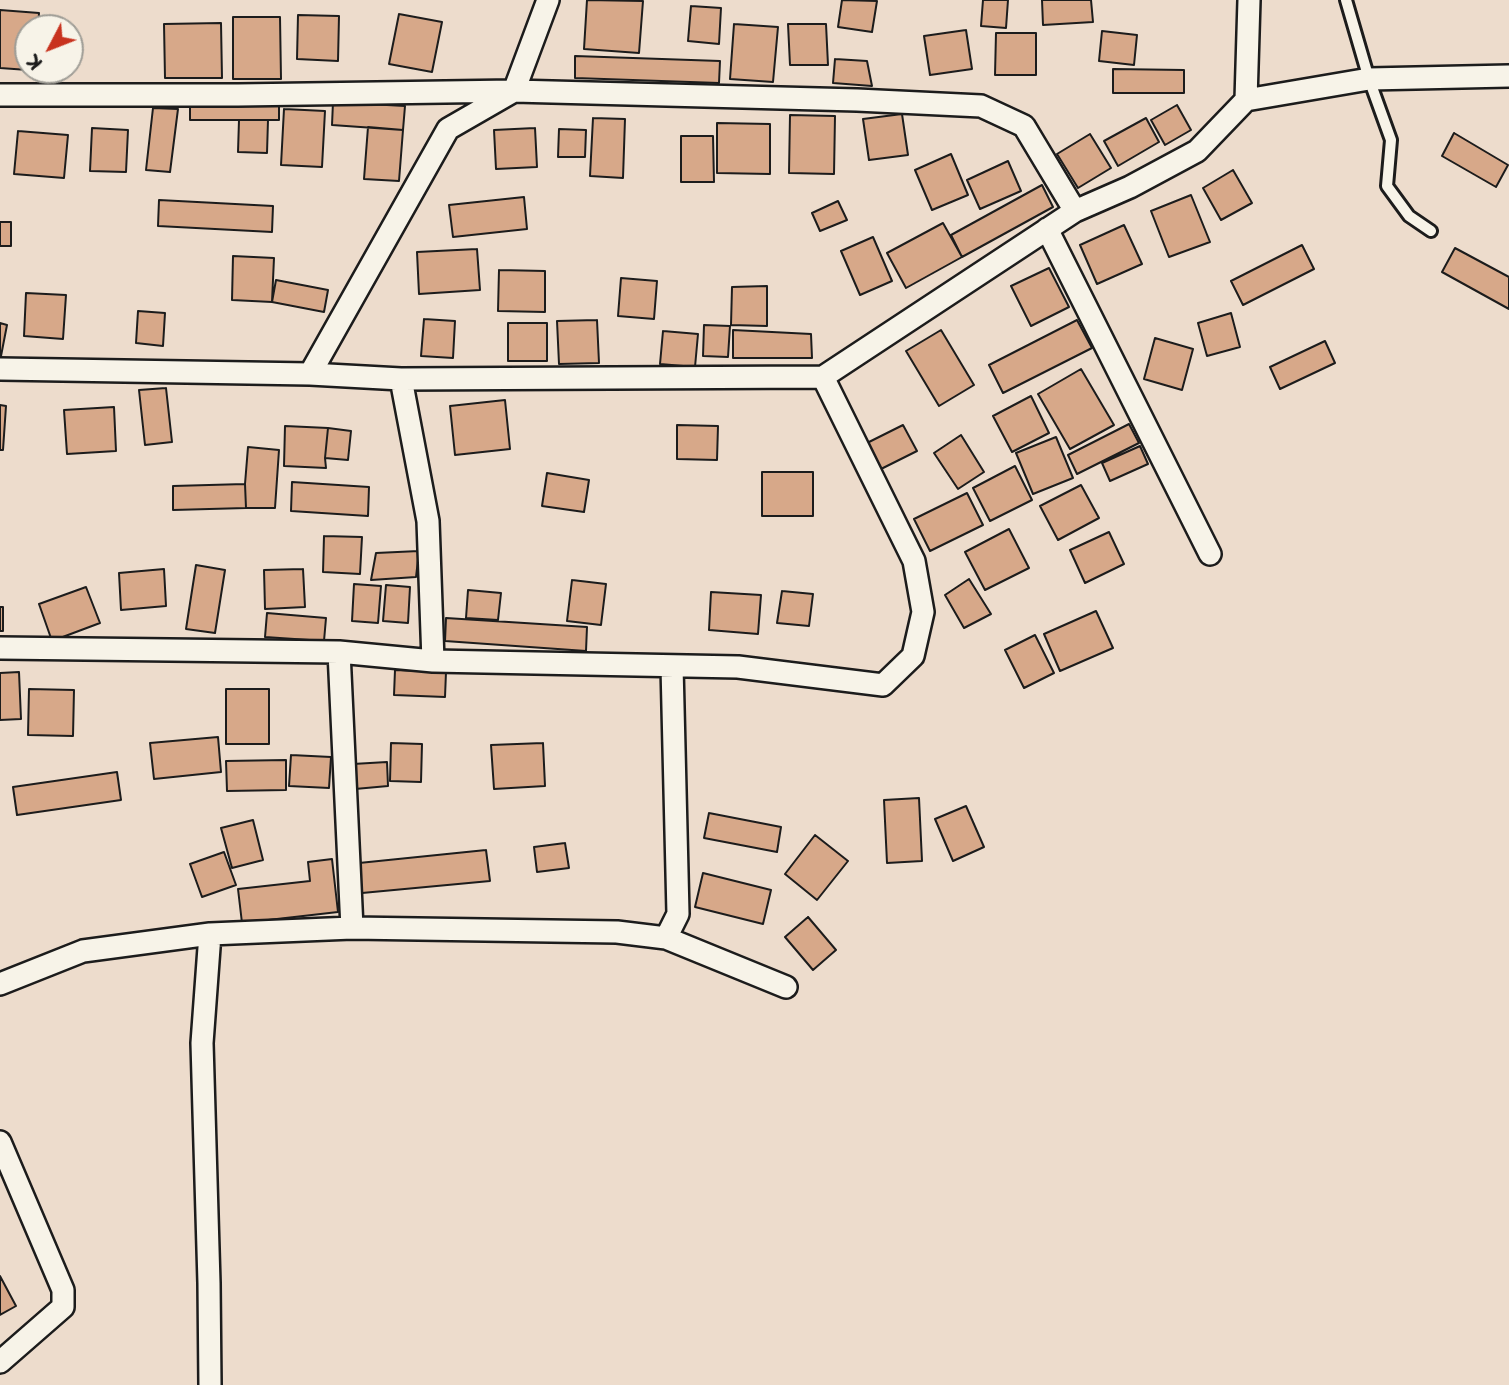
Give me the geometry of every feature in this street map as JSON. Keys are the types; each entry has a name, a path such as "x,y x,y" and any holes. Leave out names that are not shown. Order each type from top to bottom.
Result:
{"street":[{"path":"310,374 448,129 514,91 548,0"},
{"path":"1246,100 1250,0"},
{"path":"0,369 310,374 401,379 823,377 1075,211 1130,187 1197,151 1246,100 1369,79 1509,76"},
{"path":"0,95 514,91 982,106 1024,126 1075,211"},
{"path":"1047,229 1210,554"},
{"path":"0,648 339,652 433,661 738,667 883,685 913,656 922,612 914,561 823,377"},
{"path":"401,379 428,520 433,661"},
{"path":"339,652 352,928"},
{"path":"666,938 678,914 672,666"},
{"path":"0,984 83,951 210,934 352,928 617,932 666,938 786,987"},
{"path":"210,934 202,1043 210,1385"},
{"path":"0,1142 63,1290 63,1307 0,1362"}],"lane":[{"path":"1346,0 1369,79 1391,140 1387,186 1409,216 1431,231"}],"building":[{"path":"587,0 643,1 639,53 584,49"},
{"path":"842,0 877,1 872,32 838,27"},
{"path":"983,0 1008,0 1006,28 981,26"},
{"path":"1042,0 1091,0 1093,22 1043,25"},
{"path":"691,6 721,8 719,44 688,41"},
{"path":"0,10 39,13 14,14 14,69 0,68"},
{"path":"399,14 442,22 432,72 389,64"},
{"path":"298,15 339,16 338,61 297,59"},
{"path":"233,17 280,17 281,79 233,79"},
{"path":"221,23 222,78 165,78 164,24"},
{"path":"734,24 778,27 773,82 730,79"},
{"path":"788,24 826,24 828,65 790,65"},
{"path":"966,30 972,69 930,75 924,36"},
{"path":"1102,31 1137,35 1134,65 1099,61"},
{"path":"996,33 1036,33 1036,75 995,75"},
{"path":"575,56 720,61 719,83 575,78"},
{"path":"835,59 867,61 872,86 833,83"},
{"path":"1113,69 1184,70 1184,93 1113,93"},
{"path":"190,101 279,101 279,120 190,120"},
{"path":"333,102 405,106 403,130 332,125"},
{"path":"1177,105 1191,130 1165,145 1151,120"},
{"path":"153,108 178,109 170,172 146,170"},
{"path":"284,109 325,111 322,167 281,165"},
{"path":"902,114 908,155 869,160 863,119"},
{"path":"790,115 835,116 834,174 789,173"},
{"path":"593,118 625,119 623,178 590,176"},
{"path":"1146,118 1159,142 1118,166 1104,141"},
{"path":"239,120 268,120 267,153 238,152"},
{"path":"717,123 770,124 770,174 717,173"},
{"path":"368,127 403,130 399,181 364,179"},
{"path":"92,128 128,130 126,172 90,171"},
{"path":"535,128 537,167 496,169 494,130"},
{"path":"559,129 586,130 585,157 558,157"},
{"path":"18,131 68,135 64,178 14,174"},
{"path":"1454,133 1508,165 1496,187 1442,156"},
{"path":"1090,134 1111,168 1078,188 1057,154"},
{"path":"681,136 713,136 714,182 681,182"},
{"path":"951,154 968,195 932,210 915,170"},
{"path":"1008,161 1021,191 980,209 967,180"},
{"path":"1233,170 1252,203 1221,220 1203,188"},
{"path":"1042,185 1053,207 962,257 951,235"},
{"path":"1191,195 1210,242 1169,257 1151,211"},
{"path":"524,197 527,229 453,237 449,205"},
{"path":"159,200 273,206 272,232 158,226"},
{"path":"838,201 847,220 820,231 812,213"},
{"path":"0,222 11,222 11,246 0,246"},
{"path":"943,223 962,257 906,288 887,253"},
{"path":"1124,225 1142,264 1097,284 1080,245"},
{"path":"873,237 892,281 860,295 841,251"},
{"path":"1302,245 1314,269 1243,305 1231,281"},
{"path":"1455,248 1509,277 1509,309 1442,272"},
{"path":"477,249 480,290 419,294 417,252"},
{"path":"233,256 274,258 272,302 232,300"},
{"path":"1049,268 1069,307 1031,326 1011,286"},
{"path":"499,270 545,271 545,312 498,311"},
{"path":"621,278 657,281 654,319 618,316"},
{"path":"276,280 328,290 324,312 272,302"},
{"path":"767,286 767,326 731,325 732,287"},
{"path":"26,293 66,295 63,339 24,336"},
{"path":"138,311 165,313 163,346 136,343"},
{"path":"1231,313 1240,347 1207,356 1198,323"},
{"path":"424,319 455,321 453,358 421,356"},
{"path":"597,320 599,363 559,364 557,321"},
{"path":"1077,320 1092,348 1003,393 989,365"},
{"path":"0,323 7,325 1,356 0,355"},
{"path":"508,323 547,323 547,361 508,361"},
{"path":"704,325 730,326 728,357 703,356"},
{"path":"733,330 811,334 812,358 733,358"},
{"path":"941,330 974,385 939,406 906,351"},
{"path":"663,331 698,334 695,367 660,364"},
{"path":"1155,338 1193,349 1182,390 1144,379"},
{"path":"1325,341 1335,363 1280,389 1270,367"},
{"path":"1081,369 1114,425 1070,449 1038,394"},
{"path":"166,388 172,442 145,445 139,390"},
{"path":"1031,396 1049,433 1012,452 993,416"},
{"path":"505,400 510,449 455,455 450,406"},
{"path":"0,405 6,406 3,450 0,450"},
{"path":"114,407 116,451 67,454 64,410"},
{"path":"1129,424 1139,443 1077,474 1068,455"},
{"path":"677,425 718,426 717,460 677,459"},
{"path":"903,425 917,451 881,469 867,443"},
{"path":"285,426 328,428 326,468 284,466"},
{"path":"328,428 351,431 348,460 325,458"},
{"path":"961,435 984,472 958,489 934,453"},
{"path":"1056,437 1073,478 1033,494 1016,453"},
{"path":"1140,446 1148,464 1110,481 1102,463"},
{"path":"248,447 279,450 275,508 246,508"},
{"path":"1015,466 1032,500 990,521 973,488"},
{"path":"762,472 813,472 813,516 762,516"},
{"path":"547,473 589,480 584,512 542,506"},
{"path":"292,482 369,487 368,516 291,511"},
{"path":"245,484 246,508 173,510 173,486"},
{"path":"1081,485 1099,518 1058,540 1040,506"},
{"path":"967,493 983,525 930,551 914,519"},
{"path":"1009,529 1029,568 985,590 965,552"},
{"path":"1109,532 1124,564 1085,583 1070,550"},
{"path":"324,536 362,537 360,574 323,572"},
{"path":"419,551 416,577 371,580 376,553"},
{"path":"196,565 225,570 215,633 186,629"},
{"path":"164,569 166,606 121,610 119,573"},
{"path":"303,569 305,607 265,609 264,570"},
{"path":"969,579 991,614 964,628 945,595"},
{"path":"572,580 606,584 601,625 567,621"},
{"path":"354,584 381,586 378,623 352,621"},
{"path":"386,585 410,587 408,623 383,621"},
{"path":"86,587 100,623 52,641 39,604"},
{"path":"468,590 501,593 498,620 466,618"},
{"path":"782,591 813,594 809,626 777,623"},
{"path":"711,592 761,595 758,634 709,630"},
{"path":"0,607 3,607 3,631 0,631"},
{"path":"1096,611 1113,648 1060,671 1044,634"},
{"path":"267,613 326,618 324,641 265,637"},
{"path":"446,618 587,627 586,651 445,641"},
{"path":"1035,635 1054,673 1024,688 1005,650"},
{"path":"395,670 446,672 445,697 394,695"},
{"path":"19,672 21,719 0,720 0,673"},
{"path":"29,689 74,690 73,736 28,735"},
{"path":"226,689 269,689 269,744 226,744"},
{"path":"218,737 221,772 154,779 150,743"},
{"path":"391,743 422,744 421,782 390,781"},
{"path":"543,743 545,786 494,789 491,745"},
{"path":"291,755 331,757 329,788 289,786"},
{"path":"286,760 286,790 227,791 226,761"},
{"path":"387,762 388,786 355,789 353,764"},
{"path":"117,772 121,800 17,815 13,787"},
{"path":"919,798 922,861 887,863 884,800"},
{"path":"966,806 984,847 953,861 935,819"},
{"path":"709,813 781,827 777,852 704,838"},
{"path":"253,820 263,860 232,868 221,828"},
{"path":"815,835 848,861 817,900 785,874"},
{"path":"565,843 569,868 537,872 534,847"},
{"path":"486,850 490,881 362,893 359,863"},
{"path":"224,852 236,885 202,897 190,864"},
{"path":"332,859 338,912 242,923 238,889 310,881 308,862"},
{"path":"703,873 771,890 763,924 695,907"},
{"path":"808,917 836,950 813,970 785,937"},
{"path":"0,1276 16,1306 0,1315"}]}
